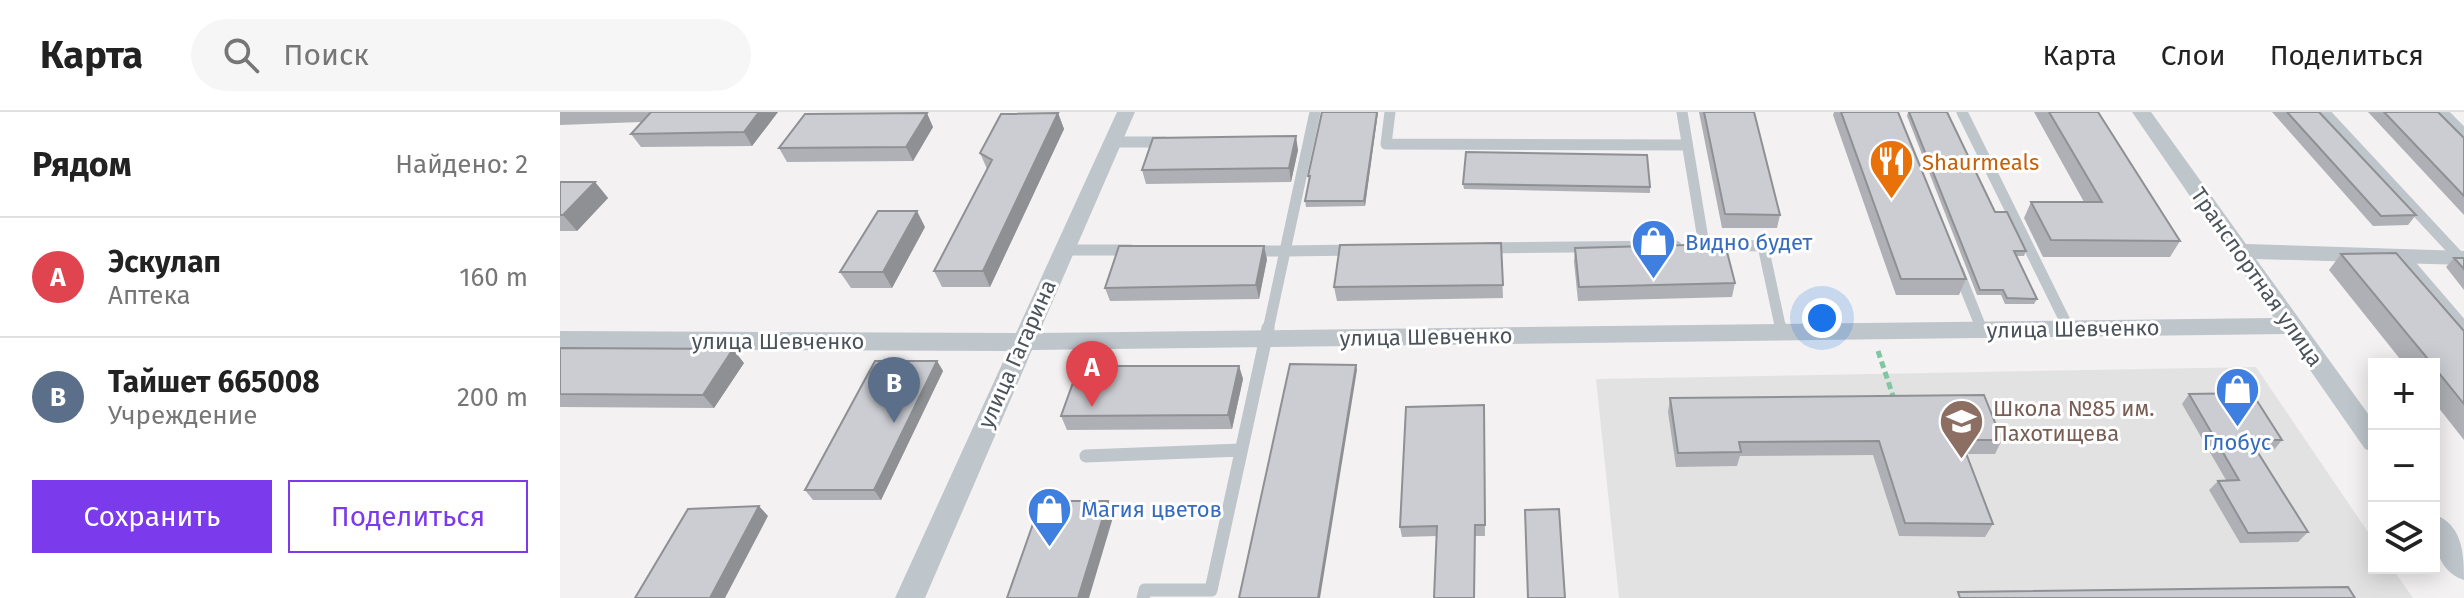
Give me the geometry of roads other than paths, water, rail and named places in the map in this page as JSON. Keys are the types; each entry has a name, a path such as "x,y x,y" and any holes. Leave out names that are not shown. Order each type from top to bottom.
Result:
{"street":[{"name":"улица Гагарина","path":"910,598 1021,342 1126,112"},
{"name":"Транспортная улица","path":"2141,112 2368,434"},
{"path":"2238,251 2462,258"},
{"name":"улица Шевченко","path":"560,340 1021,342 2291,326"},
{"path":"2440,534 2464,568"}],"lane":[{"path":"1143,598 1145,590 1211,590 1315,112"},
{"path":"1390,112 1386,144 1687,145"},
{"path":"1682,112 1704,245 1763,246 1782,333"},
{"path":"1962,112 2069,329"},
{"path":"2324,112 2462,258"},
{"path":"2442,112 2464,134"},
{"path":"1294,141 1309,141"},
{"path":"1112,142 1173,142"},
{"path":"1475,248 1712,245"},
{"path":"1063,250 1142,250"},
{"path":"1237,251 1364,250"},
{"path":"2403,256 2464,327"},
{"path":"1954,257 1982,330"},
{"path":"1086,456 1241,450"}],"place":[{"name":"Shaurmeals","path":"1891,201"},
{"name":"Видно будет","path":"1654,281"},
{"name":"Эскулап","path":"1092,407"},
{"name":"Тайшет 665008","path":"894,423"},
{"name":"Глобус","path":"2237,428"},
{"name":"Школа №85 им. Пахотищева","path":"1962,460"},
{"name":"Магия цветов","path":"1050,548"}]}
